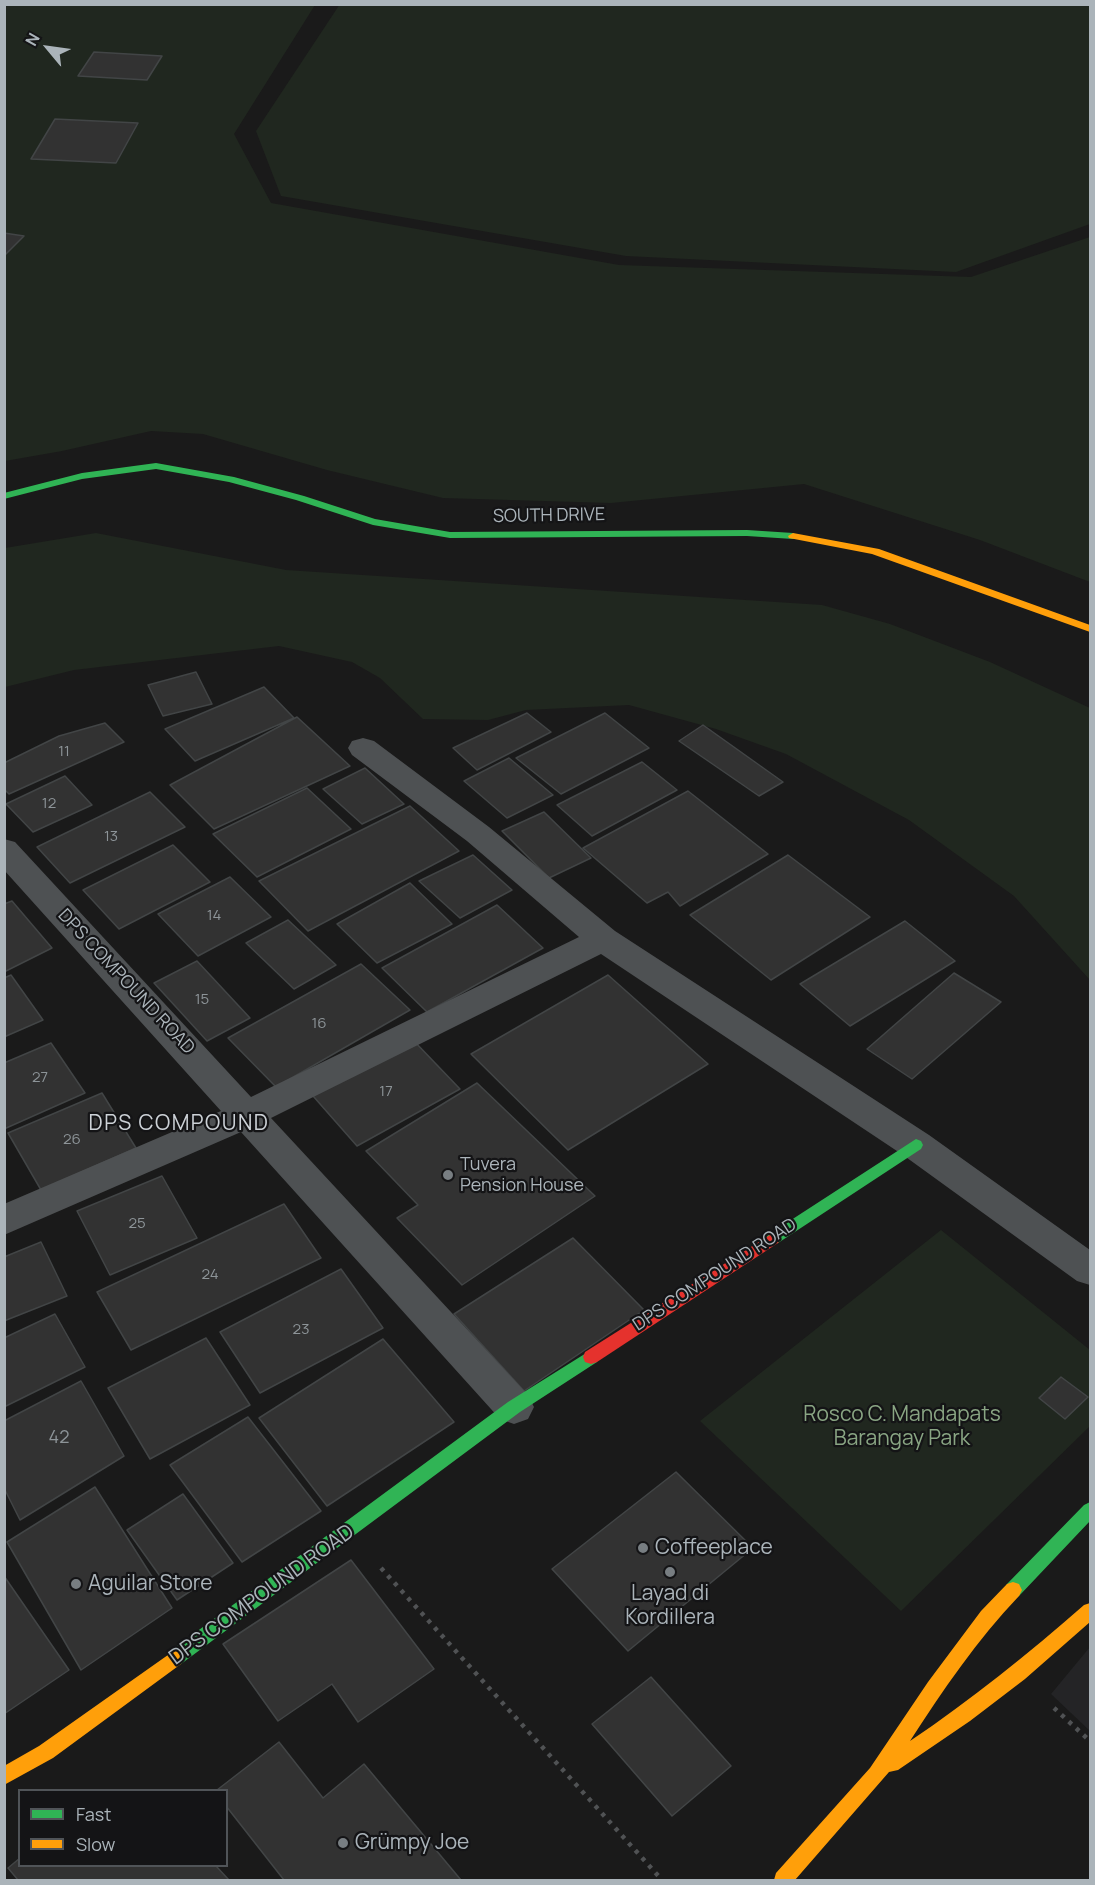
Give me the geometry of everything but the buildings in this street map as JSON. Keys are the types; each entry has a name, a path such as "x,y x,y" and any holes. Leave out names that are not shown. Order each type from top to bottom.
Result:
{"main road":[{"name":"SOUTH DRIVE","path":"4,496 82,476 156,466 230,479 300,498 373,522 450,536 747,532 813,538 875,551 1090,629"},
{"name":"DPS COMPOUND ROAD","path":"4,1776 46,1752 348,1532 514,1407 916,1145"},
{"path":"783,1881 877,1774 934,1688 987,1617 1090,1510"},
{"path":"877,1774 964,1715 1018,1673 1090,1611"}],"street":[{"path":"363,748 478,834 603,939 916,1145 1090,1270"},
{"name":"DPS COMPOUND ROAD","path":"4,850 514,1407"},
{"path":"4,1220 248,1114 603,939"}],"path":[{"path":"348,1532 662,1881"},
{"path":"1052,1706 1090,1741"}],"shaded area":[{"path":"1090,1647 1090,1731 1051,1694"}],"green space":[{"path":"340,4 1090,5 1090,224 956,272 626,256 281,196 256,131"},
{"path":"5,5 315,5 234,134 271,203 619,265 971,277 1090,237 1090,582 980,540 804,484 611,503 443,498 327,470 203,434 151,431 5,461"},
{"path":"96,533 286,570 822,605 890,624 990,662 1090,708 1090,980 1014,896 909,820 786,754 716,729 629,705 526,710 488,720 423,719 380,678 352,662 279,646 74,670 5,687 5,548"},
{"name":"Rosco C. Mandapats Barangay Park","path":"941,1230 1090,1350 1090,1426 901,1611 700,1421"}],"traffic: fast":[{"path":"4,496 82,476 156,466 230,479 300,498 373,522 450,535 747,533 793,536"},
{"path":"773,1239 916,1145"},
{"path":"175,1658 514,1407 591,1357"},
{"path":"1013,1590 1090,1510"}],"traffic: slow":[{"path":"793,536 875,551 1090,629"},
{"path":"783,1880 877,1774 934,1688 987,1617 1013,1590"},
{"path":"891,1764 964,1715 1019,1673 1090,1611"},
{"path":"4,1776 46,1752 175,1658"}],"traffic: jam":[{"path":"591,1357 773,1239"}],"place":[{"name":"Tuvera Pension House","path":"448,1175"},
{"name":"Coffeeplace","path":"643,1548"},
{"name":"Layad di Kordillera","path":"670,1572"},
{"name":"Aguilar Store","path":"76,1584"},
{"name":"Grümpy Joe","path":"343,1843"}],"district":[{"name":"DPS COMPOUND","path":"179,1124"}]}
